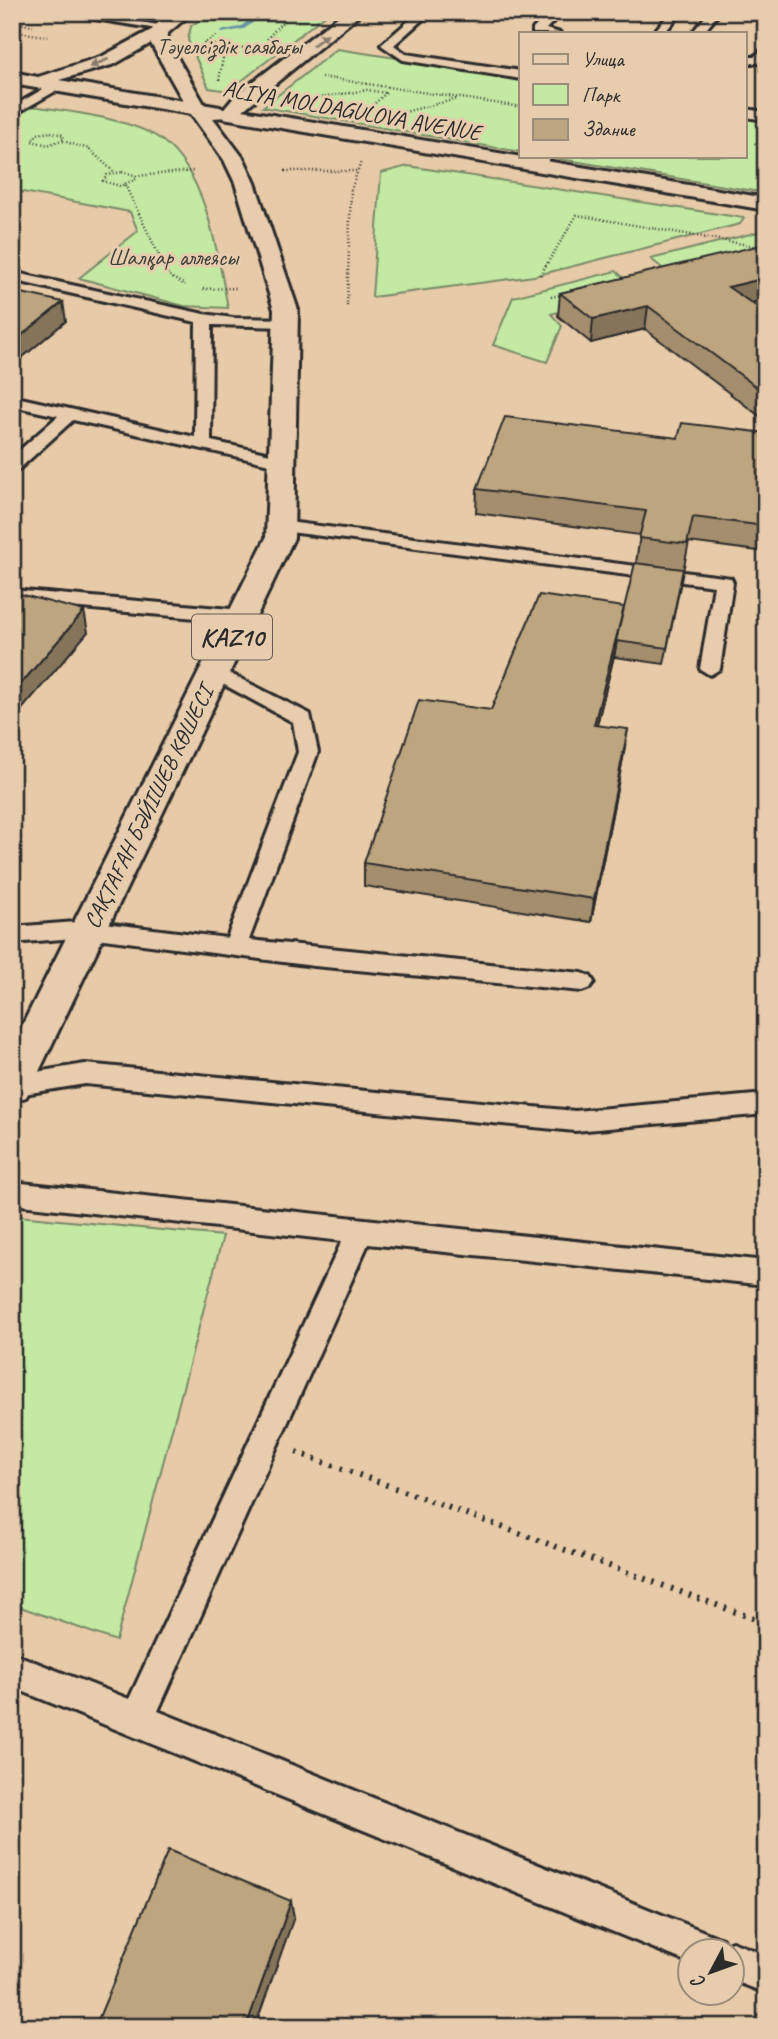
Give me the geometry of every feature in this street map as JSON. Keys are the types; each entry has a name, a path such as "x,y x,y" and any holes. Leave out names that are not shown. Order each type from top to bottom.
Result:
{"main road":[{"path":"22,79 94,66 161,29 185,12"},
{"path":"229,114 243,99 355,12"},
{"name":"САҚТАҒАН БӘЙІШЕВ КӨШЕСІ","path":"12,1086 280,538 288,322 254,202 234,159 197,108 159,40 161,29"},
{"name":"ALIYA MOLDAGULOVA AVENUE","path":"22,79 229,114 519,158"},
{"name":"САҚТАҒАН БӘЙІШЕВ КӨШЕСІ","path":"229,114 234,159"},
{"name":"ALIYA MOLDAGULOVA AVENUE","path":"521,158 766,204"}],"lane":[{"path":"56,12 161,29"},
{"path":"426,12 387,45 403,57 519,75"},
{"path":"546,32 537,31 557,12"},
{"path":"660,32 677,12"},
{"path":"698,32 715,12"},
{"path":"747,12 766,15"},
{"path":"746,60 757,61 766,49"},
{"path":"12,111 57,85"},
{"path":"746,113 766,116"},
{"path":"12,275 204,319 233,323 288,322"},
{"path":"22,297 43,282"},
{"path":"203,444 204,319"},
{"path":"12,401 283,462"},
{"path":"12,466 70,414"},
{"path":"281,526 724,582 710,669"},
{"path":"12,597 242,616"},
{"path":"215,672 303,719 308,752 235,947"},
{"path":"12,935 88,929 235,947 582,982"},
{"path":"12,1086 85,1074 575,1121 766,1104"},
{"path":"12,1193 766,1273"},
{"path":"137,1719 360,1232"},
{"path":"12,1670 677,1938"},
{"path":"746,1966 766,1974"}],"path":[{"path":"216,36 204,44 251,51 268,39 291,12"},
{"path":"219,83 225,47"},
{"path":"315,76 519,107"},
{"path":"366,112 392,88"},
{"path":"309,100 368,90 386,93"},
{"path":"399,113 472,94"},
{"path":"62,140 63,135 51,132 32,138 43,145 62,140 89,149 115,172"},
{"path":"347,306 351,190 361,161"},
{"path":"135,176 134,181 125,185 114,186 103,181 107,174 115,172 135,176 194,170"},
{"path":"285,172 357,171"},
{"path":"125,185 169,276 193,289 237,288"},
{"path":"540,275 577,215 766,248"},
{"path":"747,250 760,247"},
{"path":"551,297 564,294"},
{"path":"766,304 754,307 766,315"},
{"path":"264,1441 766,1623"}],"green space":[{"name":"Тәуелсіздік саябағы","path":"211,12 329,12 229,91 209,88 188,40 191,26"},
{"path":"337,49 519,77 519,152 263,107"},
{"name":"Шалқар аллеясы","path":"12,103 112,120 149,132 163,141 178,156 201,196 215,242 228,308 184,306 79,278 138,231 130,212 12,190"},
{"path":"746,112 766,115 766,193 555,158 746,158"},
{"path":"408,166 744,218 740,224 534,276 372,297 381,173"},
{"path":"766,230 766,259 677,280 651,259"},
{"path":"616,271 637,290 551,314 562,326 547,362 493,345 513,297"},
{"path":"18,1216 223,1236 116,1641 12,1604 12,1229"}],"building":[{"path":"765,244 766,278 728,287 766,313 766,394 648,306 593,319 560,293"},
{"path":"12,291 63,302 12,343"},
{"path":"505,417 678,438 682,423 766,433 766,526 693,517 687,544 639,538 646,511 477,489"},
{"path":"635,563 683,569 667,648 616,641"},
{"path":"12,592 84,611 12,694"},
{"path":"539,595 624,607 594,725 628,729 594,899 364,863 419,700 491,710"},
{"path":"168,1850 291,1901 246,2027 95,2027"}],"waterway":[{"path":"222,31 242,28 264,12"}]}
